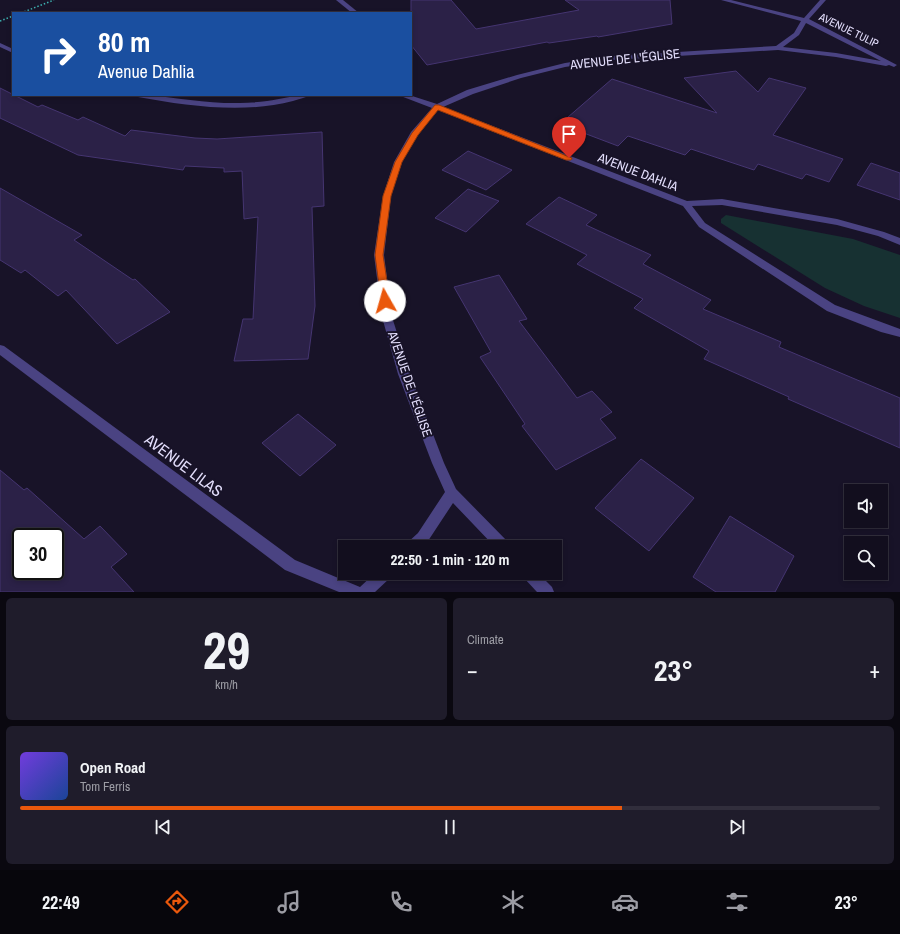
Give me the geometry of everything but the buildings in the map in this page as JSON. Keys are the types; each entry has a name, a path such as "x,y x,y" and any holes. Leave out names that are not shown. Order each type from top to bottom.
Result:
{"street":[{"path":"340,0 355,12"},
{"name":"AVENUE TULIP","path":"724,0 805,20 897,65"},
{"path":"778,48 797,34 805,20 823,0"},
{"path":"0,45 12,51"},
{"name":"AVENUE TULIP","path":"778,48 836,55 897,65"},
{"name":"AVENUE DE L'ÉGLISE","path":"452,493 438,463 404,374 387,317 379,255 387,196 398,162 414,134 437,107 470,92 519,76 565,65 619,57 778,48"},
{"path":"145,96 191,103 247,105 300,96"},
{"name":"AVENUE DAHLIA","path":"405,96 437,107 686,204 722,202 799,215 837,222 881,234 900,242"},
{"name":"AVENUE DAHLIA","path":"686,204 702,226 831,308 885,329 900,333"},
{"name":"AVENUE LILAS","path":"0,349 290,565 356,592"},
{"path":"420,540 452,493 497,540"},
{"path":"365,592 378,580"},
{"path":"536,580 547,592"}],"path":[{"path":"24,12 54,0"},
{"path":"0,21 12,16"}],"green space":[{"path":"726,215 853,239 900,255 900,318 864,306 825,288 721,223 721,219"}],"route":[{"path":"385,301 379,255 387,196 398,162 414,134 437,107 569,158"}]}
